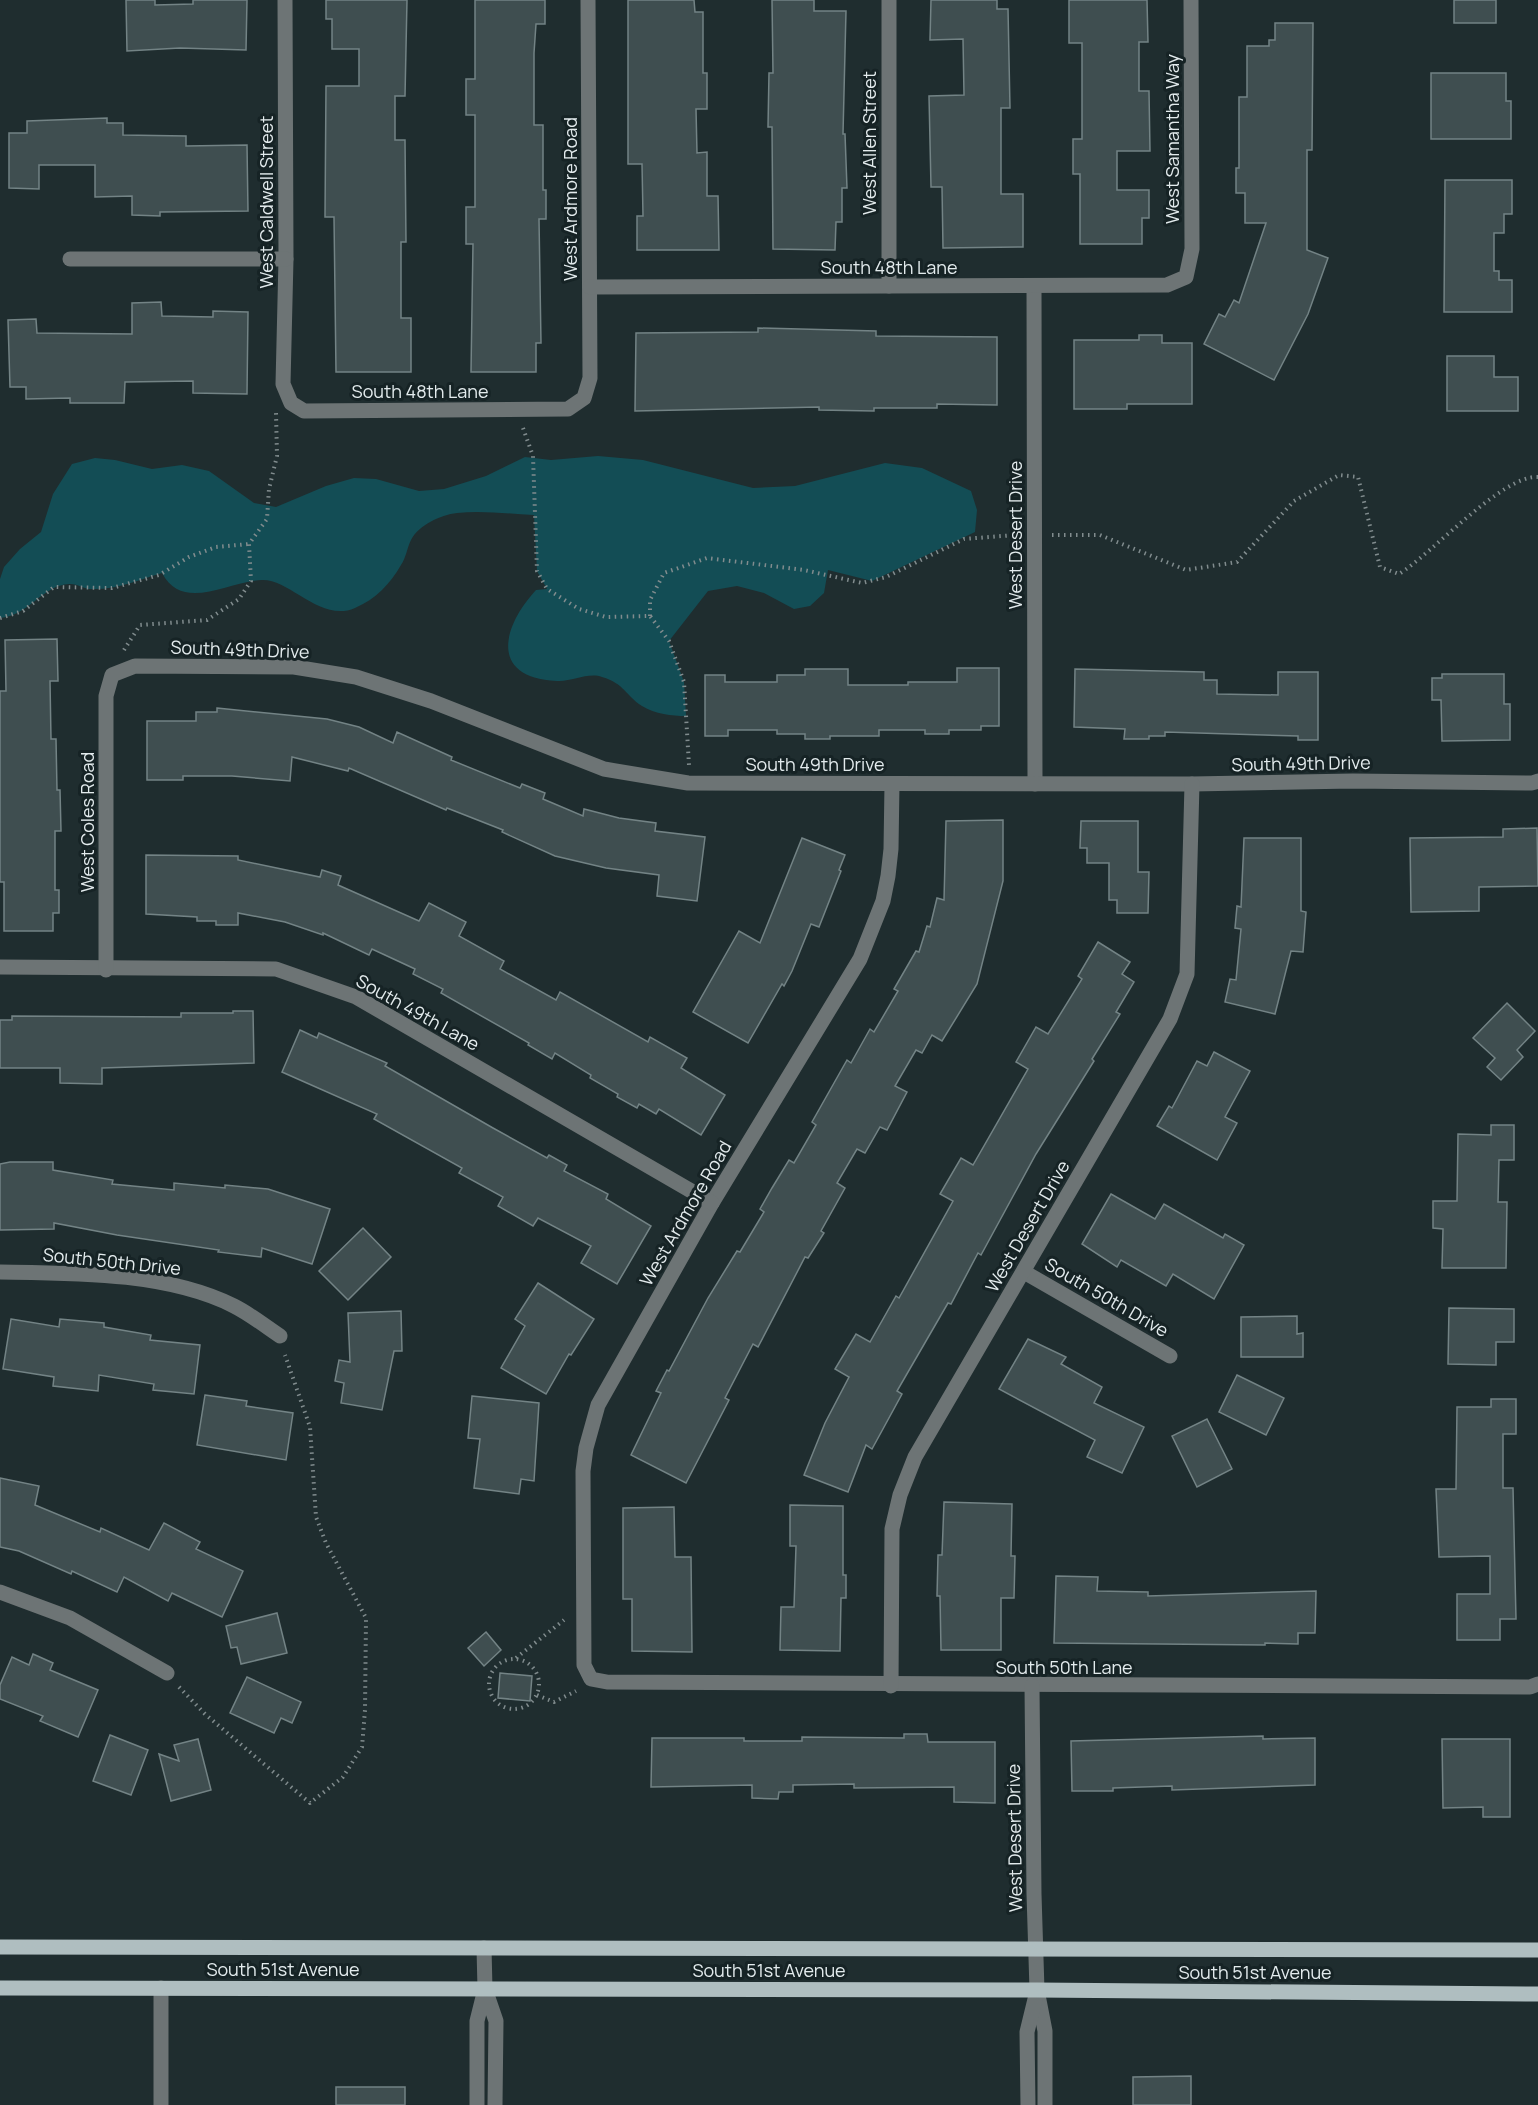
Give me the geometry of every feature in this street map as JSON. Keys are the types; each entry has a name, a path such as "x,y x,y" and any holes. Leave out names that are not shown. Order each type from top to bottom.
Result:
{"main road":[{"name":"South 51st Avenue","path":"0,1947 1538,1950"},
{"name":"South 51st Avenue","path":"0,1988 1037,1989 1538,1994"}],"street":[{"name":"West Caldwell Street","path":"285,0 286,259 283,384 291,403"},
{"name":"West Ardmore Road","path":"585,398 590,378 588,0"},
{"name":"West Allen Street","path":"889,0 889,286"},
{"name":"West Samantha Way","path":"1186,278 1192,249 1191,0"},
{"path":"70,259 286,259"},
{"name":"South 48th Lane","path":"590,287 1167,285 1186,278"},
{"name":"West Desert Drive","path":"1034,286 1035,784"},
{"name":"South 48th Lane","path":"291,403 304,411 568,409 585,398"},
{"name":"South 49th Drive","path":"112,675 135,666 294,667 356,677 431,701 604,769 688,783 1192,784 1353,781 1532,783 1538,781"},
{"name":"West Coles Road","path":"106,970 106,696 112,675"},
{"name":"West Ardmore Road","path":"591,1679 584,1665 583,1471 597,1405 711,1203 860,959 883,901 888,876 892,784"},
{"name":"West Desert Drive","path":"891,1686 891,1549 900,1495 915,1457 1170,1019 1187,974 1192,784"},
{"name":"South 49th Lane","path":"0,967 106,970 276,969 356,997 711,1203"},
{"name":"South 50th Drive","path":"0,1272 122,1278 185,1288 234,1306 280,1336"},
{"name":"South 50th Drive","path":"1024,1272 1170,1356"},
{"path":"0,1592 70,1618 167,1673"},
{"name":"South 50th Lane","path":"591,1679 607,1682 891,1686 1530,1687 1538,1684"},
{"name":"West Desert Drive","path":"1032,1686 1037,1989 1045,2031 1045,2105"},
{"path":"477,2105 477,2021 485,1989 484,1948"},
{"path":"161,1988 161,2105"},
{"path":"485,1989 496,2021 495,2105"},
{"name":"West Desert Drive","path":"1028,2105 1028,2032 1037,1989"},
{"path":"477,2080 496,2081"},
{"path":"1028,2080 1045,2080"}],"path":[{"path":"112,675 132,635 140,625 207,621 239,599 251,581 249,544 267,519 269,489 277,456 276,412 291,403"},
{"path":"521,409 523,428 533,456 537,571 547,589 579,609 606,617 650,616"},
{"path":"688,783 689,757 684,682 669,641 650,616 650,600 664,573 707,558 804,570 862,583 886,578 964,539 1100,535 1186,570 1237,562 1294,501 1339,475 1358,477 1380,567 1399,574 1417,563 1495,495 1531,477 1538,477"},
{"path":"0,618 23,611 54,587 112,588 159,575 189,557 216,547 249,544"},
{"path":"167,1673 205,1714 310,1803 344,1777 362,1747 365,1710 366,1618 326,1543 316,1517 310,1427 290,1375 280,1336"},
{"path":"512,1659 523,1660 536,1671 539,1687 537,1695 530,1704 514,1709 498,1703 492,1694 490,1681 492,1672 501,1662 523,1655 552,1628 582,1610"},
{"path":"537,1695 554,1702 569,1696 591,1679"}],"shaded area":[{"path":"598,456 643,460 753,488 795,486 885,463 922,468 971,491 977,510 975,532 872,581 828,570 824,593 810,606 794,609 764,593 737,586 708,591 669,641 684,682 686,716 675,716 647,709 616,683 602,677 591,676 557,681 535,678 521,671 512,661 508,649 515,620 536,590 547,589 537,571 534,515 466,512 437,518 415,535 403,562 382,590 363,604 342,611 330,610 318,605 273,582 262,580 194,593 182,591 171,585 162,573 109,588 88,589 72,584 60,586 51,589 19,612 0,618 0,579 4,567 20,549 41,532 53,494 72,464 95,458 115,460 152,469 182,465 209,471 254,503 276,507 326,486 354,478 376,479 419,491 444,489 486,476 525,457 551,460"}],"building":[{"path":"126,0 155,0 155,5 193,4 193,0 247,0 246,50 180,48 127,51"},
{"path":"326,0 407,0 405,96 395,96 395,140 405,140 406,242 401,242 401,318 411,318 411,372 336,372 334,217 325,217 326,86 359,86 359,49 332,49 332,19 326,19"},
{"path":"475,0 545,0 545,24 536,24 534,53 534,125 543,125 543,190 546,190 546,219 539,219 541,343 536,343 536,372 471,372 473,244 466,244 466,207 475,207 475,115 466,115 466,79 475,79"},
{"path":"628,0 694,0 695,12 703,12 703,73 707,73 707,109 696,109 697,153 707,152 707,196 718,196 719,250 637,250 637,216 643,216 642,164 628,164"},
{"path":"772,0 814,0 814,11 846,11 843,134 845,134 847,188 842,188 842,222 836,222 835,250 773,249 772,127 768,127 769,73 773,73"},
{"path":"931,0 997,0 997,9 1008,9 1010,108 1001,108 1001,194 1023,194 1023,247 943,248 942,187 931,187 929,96 964,95 963,39 930,40"},
{"path":"1069,0 1147,0 1148,42 1139,42 1139,91 1149,91 1150,151 1117,151 1117,190 1149,190 1149,218 1142,218 1142,244 1080,244 1080,174 1073,174 1073,139 1082,139 1082,43 1069,43"},
{"path":"1454,0 1496,0 1496,23 1454,23"},
{"path":"1275,23 1313,23 1312,150 1307,150 1307,250 1328,258 1308,314 1274,380 1204,344 1219,314 1225,317 1234,300 1239,303 1266,223 1245,223 1245,193 1236,193 1236,168 1239,168 1239,97 1247,97 1247,46 1269,46 1269,40 1275,40"},
{"path":"1431,73 1506,73 1506,101 1511,101 1511,139 1431,139"},
{"path":"107,118 107,123 123,123 123,135 186,136 186,146 247,145 248,211 160,212 160,216 132,215 132,196 95,197 95,165 39,165 39,189 9,188 9,133 27,133 27,121"},
{"path":"1445,180 1512,180 1512,214 1504,214 1504,233 1494,233 1494,271 1499,271 1499,280 1512,280 1512,312 1444,312"},
{"path":"161,302 162,316 213,317 213,311 248,312 247,394 193,393 193,381 125,382 124,403 70,403 70,398 26,399 26,387 10,387 8,320 36,319 37,333 132,334 132,303"},
{"path":"758,328 876,331 876,336 997,337 997,405 937,404 937,408 874,408 874,411 819,410 819,407 635,411 636,333 758,332"},
{"path":"1139,335 1162,335 1162,343 1192,343 1192,404 1127,404 1127,409 1074,409 1074,340 1139,340"},
{"path":"1447,356 1494,356 1494,377 1518,377 1518,411 1447,411"},
{"path":"57,639 58,681 50,681 51,739 56,739 57,790 60,790 61,831 55,831 55,890 59,890 59,913 53,913 53,931 4,931 4,882 0,882 0,691 6,691 5,640"},
{"path":"957,668 999,668 999,726 981,726 981,730 949,730 949,734 925,734 925,730 879,730 879,736 830,736 830,739 805,739 805,734 777,734 777,730 728,730 728,736 705,736 705,675 725,675 725,682 777,682 777,675 805,675 805,669 848,669 848,685 908,685 908,682 957,682"},
{"path":"1075,669 1204,672 1204,680 1217,680 1217,694 1278,695 1278,672 1318,672 1318,740 1298,740 1298,736 1165,732 1165,736 1149,736 1149,739 1124,739 1125,729 1074,727"},
{"path":"1442,674 1504,674 1504,704 1510,704 1510,740 1442,741 1441,700 1432,700 1432,678 1442,678"},
{"path":"217,708 327,719 359,727 393,743 397,732 452,757 451,760 520,788 522,784 545,793 543,799 583,816 584,809 619,818 656,823 655,831 705,837 697,901 657,896 659,875 606,868 555,856 502,832 503,830 447,808 446,810 349,768 348,771 292,757 290,781 232,776 183,776 183,780 147,780 147,721 196,721 196,712 217,712"},
{"path":"1003,820 1003,881 977,984 942,1041 932,1035 922,1053 916,1050 895,1086 907,1092 887,1130 880,1127 865,1153 857,1149 837,1183 845,1188 821,1231 824,1233 808,1258 805,1257 758,1347 753,1344 725,1398 729,1400 686,1483 631,1455 661,1393 656,1391 708,1298 764,1212 760,1209 789,1160 794,1163 816,1125 812,1122 847,1060 851,1063 870,1029 874,1032 898,991 894,989 916,951 919,952 927,926 930,927 937,898 944,900 946,821"},
{"path":"1081,821 1138,821 1138,872 1149,872 1148,913 1117,913 1117,900 1109,900 1109,863 1087,863 1087,848 1080,848"},
{"path":"1537,828 1538,886 1479,887 1479,911 1411,912 1410,838 1503,837 1503,829"},
{"path":"802,838 845,855 839,870 841,871 819,927 811,924 792,971 748,1043 693,1012 739,931 760,943"},
{"path":"1244,838 1301,838 1301,911 1306,912 1303,952 1291,951 1275,1014 1225,1002 1230,979 1236,980 1241,929 1235,928 1237,906 1241,907"},
{"path":"146,855 238,856 238,860 320,877 322,870 341,876 338,885 419,921 429,903 466,922 459,936 504,961 500,969 556,1000 560,992 648,1042 650,1037 687,1058 681,1068 725,1095 701,1135 659,1109 656,1114 639,1104 637,1108 617,1097 618,1094 590,1078 591,1075 555,1053 552,1059 528,1045 529,1043 441,993 443,989 413,974 415,969 372,949 369,955 323,933 323,935 285,922 238,913 238,925 216,925 216,921 197,921 197,917 146,914"},
{"path":"1098,942 1130,962 1122,974 1134,982 1116,1012 1120,1014 1092,1059 1094,1061 1036,1154 981,1255 978,1253 951,1304 948,1303 897,1391 902,1394 872,1449 866,1445 848,1492 804,1475 825,1423 849,1377 835,1369 856,1334 870,1342 896,1296 899,1298 953,1201 940,1194 961,1158 973,1165 1028,1069 1016,1062 1036,1027 1048,1034 1082,979 1078,976"},
{"path":"1507,1003 1535,1031 1517,1050 1523,1057 1501,1080 1487,1067 1495,1058 1473,1038"},
{"path":"233,1011 253,1011 254,1063 102,1068 102,1084 60,1083 60,1068 0,1068 0,1020 12,1020 12,1016 181,1017 181,1013 233,1013"},
{"path":"300,1030 317,1038 319,1033 387,1063 385,1066 493,1128 547,1158 549,1155 567,1165 564,1171 608,1194 606,1199 651,1226 617,1284 581,1263 591,1246 538,1218 533,1226 498,1206 503,1197 459,1173 462,1168 374,1119 377,1114 282,1072"},
{"path":"1214,1052 1250,1071 1225,1117 1237,1123 1217,1160 1157,1126 1169,1106 1172,1108 1197,1061 1207,1066"},
{"path":"1491,1125 1514,1125 1514,1160 1499,1160 1498,1202 1507,1202 1506,1268 1442,1268 1443,1229 1433,1228 1433,1201 1457,1201 1458,1134 1491,1135"},
{"path":"53,1162 53,1170 113,1180 112,1184 174,1190 174,1183 268,1189 330,1209 312,1264 262,1248 261,1257 218,1252 219,1250 54,1223 54,1229 0,1230 0,1164"},
{"path":"1111,1194 1155,1219 1164,1204 1223,1238 1225,1234 1244,1245 1214,1299 1173,1274 1166,1286 1121,1260 1117,1267 1082,1244"},
{"path":"363,1228 391,1257 348,1300 319,1271"},
{"path":"538,1283 594,1319 571,1355 569,1354 546,1394 501,1368 525,1326 515,1319"},
{"path":"1449,1308 1514,1309 1514,1342 1496,1342 1496,1365 1448,1364"},
{"path":"401,1311 402,1351 394,1351 382,1410 341,1403 344,1383 335,1381 339,1360 350,1362 348,1313"},
{"path":"1297,1316 1297,1334 1303,1333 1303,1357 1241,1357 1241,1317"},
{"path":"11,1319 59,1327 60,1319 104,1323 104,1327 151,1335 150,1340 200,1345 194,1394 153,1390 154,1384 99,1375 98,1391 53,1386 54,1377 3,1369"},
{"path":"1028,1339 1066,1357 1061,1364 1102,1387 1094,1403 1144,1427 1122,1473 1087,1457 1095,1440 999,1389"},
{"path":"1237,1375 1284,1398 1266,1435 1219,1412"},
{"path":"205,1395 247,1401 246,1406 293,1413 286,1460 197,1445"},
{"path":"472,1396 539,1403 534,1481 521,1479 519,1494 474,1488 480,1439 468,1438"},
{"path":"1491,1399 1516,1399 1516,1434 1503,1434 1503,1488 1513,1488 1516,1619 1500,1619 1500,1640 1457,1640 1457,1594 1490,1594 1490,1556 1439,1557 1436,1489 1456,1489 1457,1407 1491,1407"},
{"path":"1207,1419 1232,1469 1197,1487 1172,1436"},
{"path":"0,1478 39,1486 35,1505 100,1532 101,1528 149,1550 164,1523 200,1542 196,1549 243,1571 222,1617 172,1593 168,1601 124,1577 117,1592 72,1571 71,1574 19,1551 0,1547"},
{"path":"944,1502 1012,1504 1011,1556 1015,1556 1014,1598 1001,1598 1001,1650 941,1650 940,1596 937,1596 938,1555 942,1555"},
{"path":"790,1505 843,1506 843,1575 846,1575 846,1598 841,1598 840,1651 780,1650 781,1607 794,1607 796,1546 790,1546"},
{"path":"674,1507 675,1557 691,1557 692,1652 632,1651 632,1599 623,1599 623,1508"},
{"path":"1056,1576 1098,1577 1097,1591 1148,1592 1148,1596 1316,1591 1315,1633 1298,1633 1298,1644 1054,1643"},
{"path":"277,1613 287,1653 241,1664 237,1647 231,1648 226,1626"},
{"path":"486,1632 501,1650 484,1666 468,1648"},
{"path":"33,1654 53,1663 50,1670 98,1690 78,1737 40,1721 43,1716 0,1699 0,1685 12,1657 29,1665"},
{"path":"500,1673 532,1676 530,1701 498,1698"},
{"path":"247,1677 301,1702 292,1723 281,1718 274,1733 230,1713"},
{"path":"904,1734 927,1734 928,1742 995,1742 995,1803 954,1802 954,1787 854,1788 854,1784 793,1785 793,1792 779,1792 778,1799 752,1798 752,1785 651,1787 652,1738 744,1738 744,1741 802,1741 802,1737 904,1738"},
{"path":"110,1735 148,1750 131,1795 93,1781"},
{"path":"1263,1736 1263,1739 1315,1738 1315,1785 1172,1790 1172,1786 1113,1788 1113,1791 1072,1791 1071,1741"},
{"path":"198,1739 211,1790 171,1801 159,1754 179,1761 174,1745"},
{"path":"1442,1739 1510,1739 1510,1817 1483,1817 1483,1807 1443,1808"},
{"path":"1191,2076 1191,2105 1133,2105 1133,2077"},
{"path":"336,2087 405,2087 405,2105 336,2105"}]}
